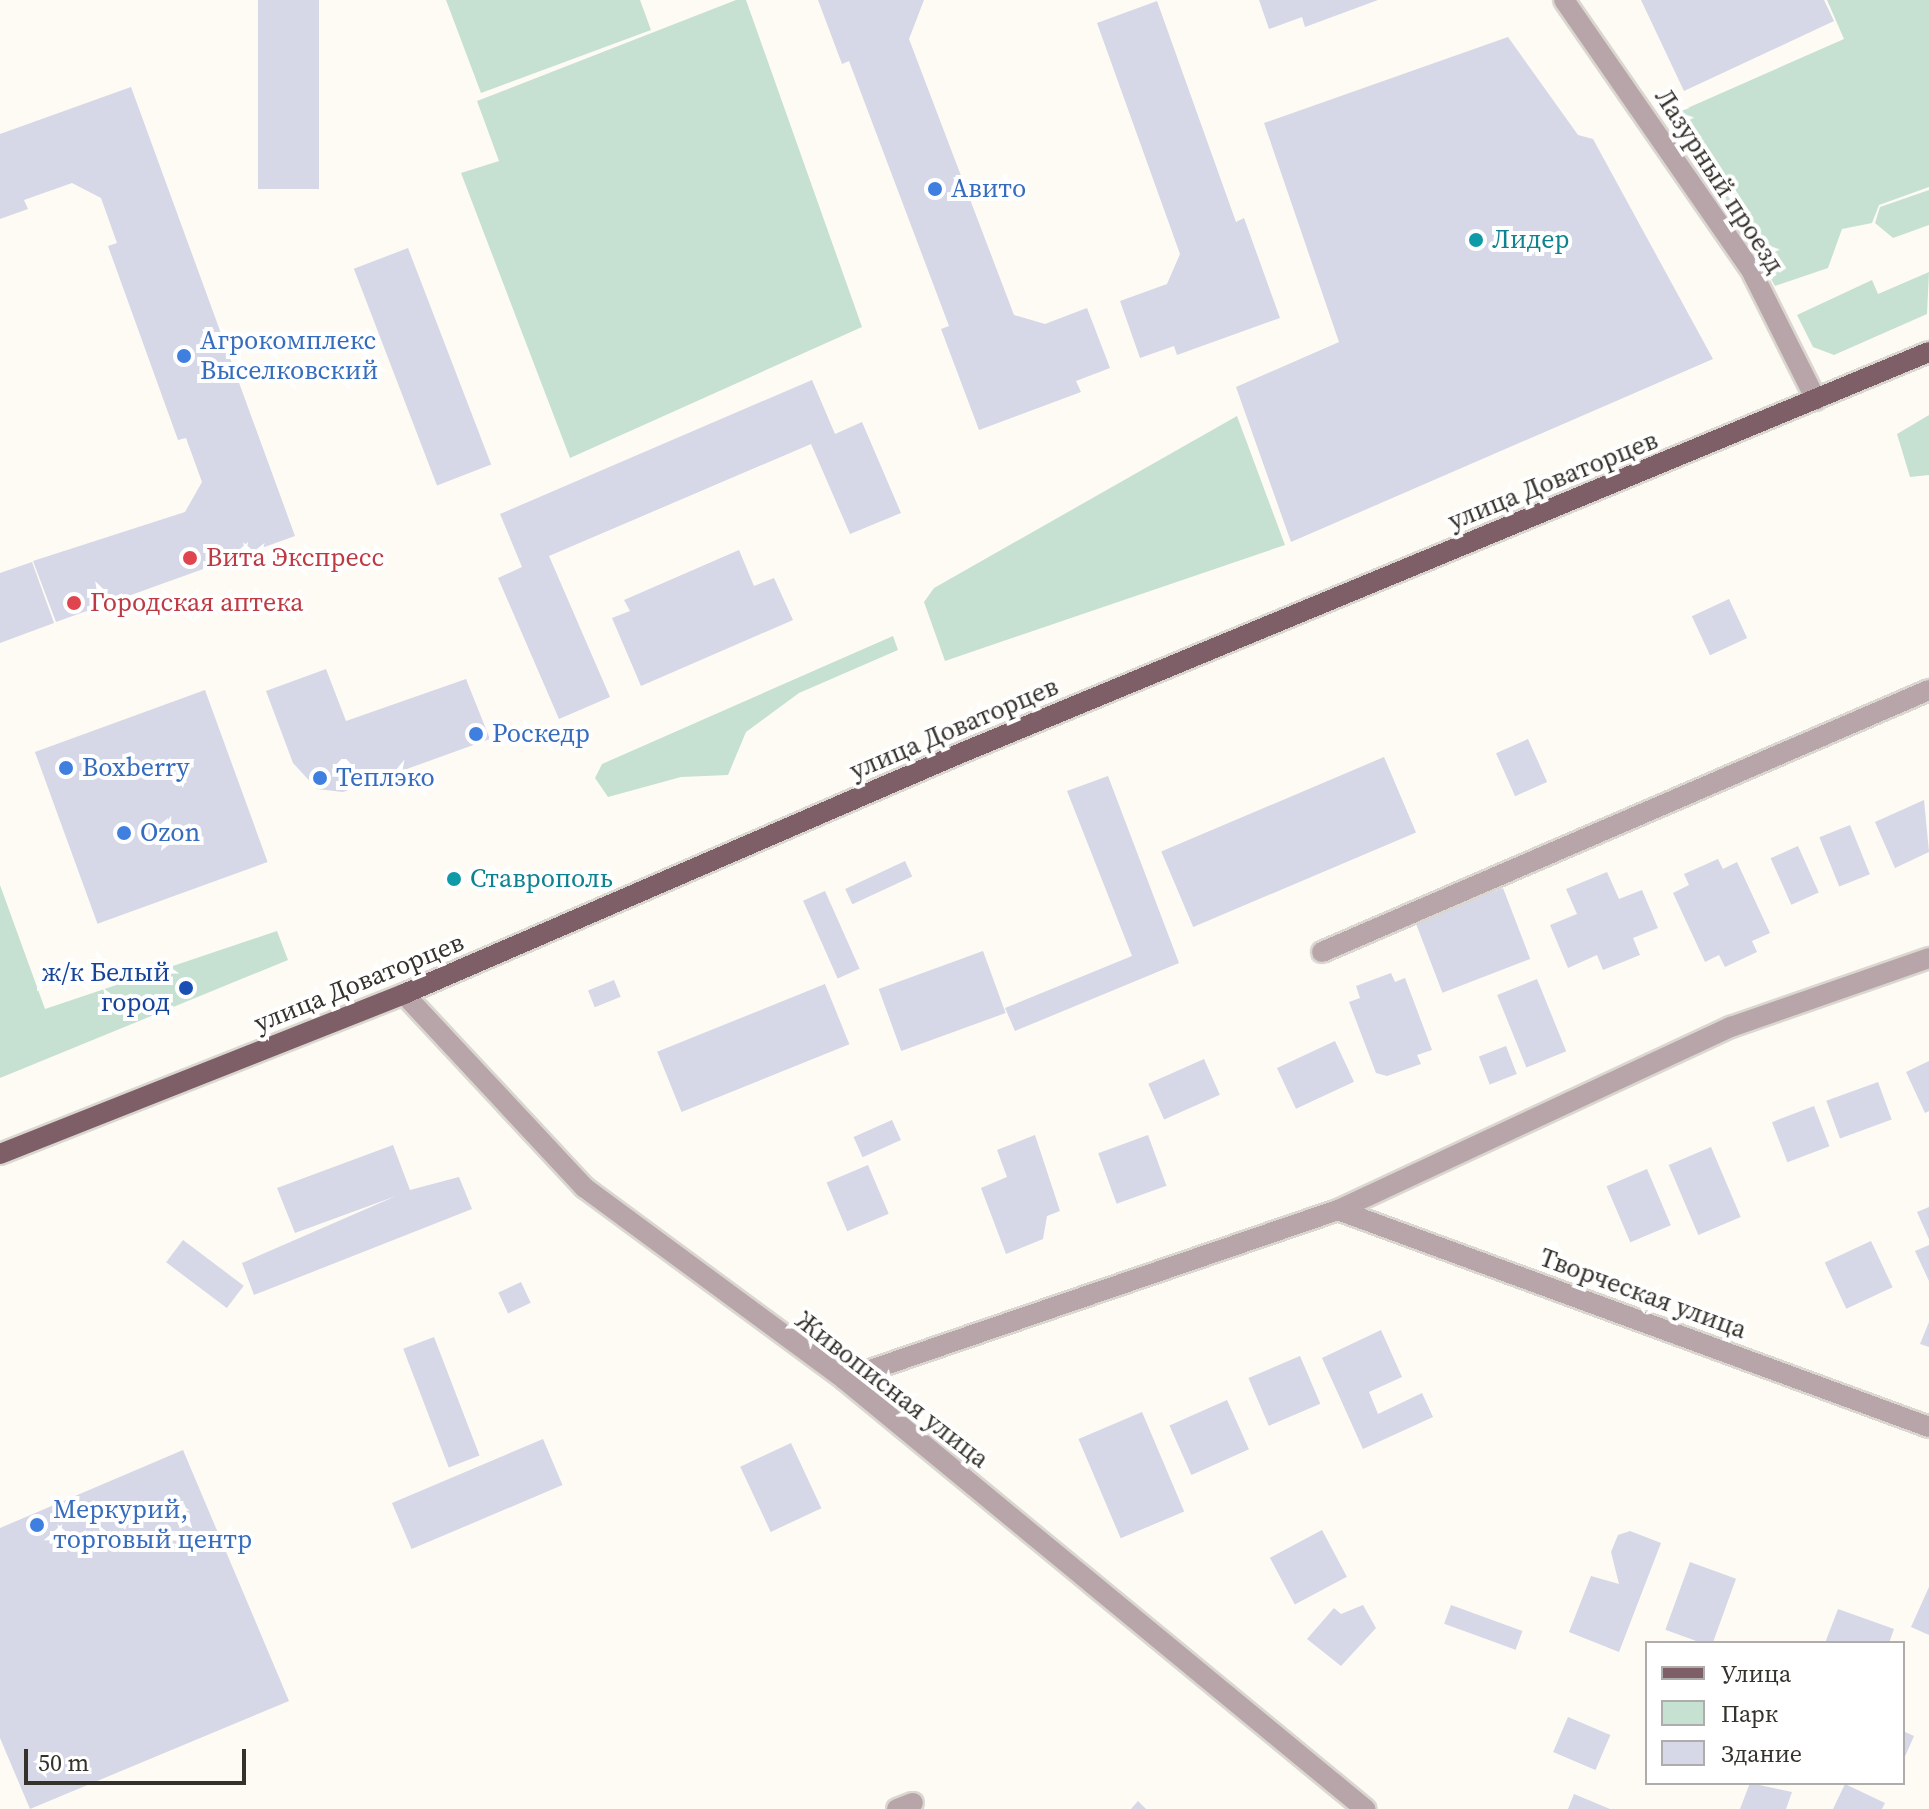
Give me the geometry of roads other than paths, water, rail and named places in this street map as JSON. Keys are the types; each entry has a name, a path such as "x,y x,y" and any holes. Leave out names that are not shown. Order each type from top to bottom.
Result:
{"main road":[{"name":"улица Доваторцев","path":"0,1154 404,994 954,756 1929,352"}],"street":[{"name":"Лазурный проезд","path":"1564,0 1752,272 1816,400"},
{"path":"1322,952 1929,690"},
{"path":"844,1379 1338,1210 1731,1027 1929,958"},
{"name":"Живописная улица","path":"404,994 585,1188 844,1379 1365,1809"},
{"name":"Творческая улица","path":"1338,1210 1929,1427"}],"place":[{"name":"Авито","path":"935,189"},
{"name":"Лидер","path":"1476,240"},
{"name":"Агрокомплекс Выселковский","path":"184,356"},
{"name":"Вита Экспресс","path":"190,558"},
{"name":"Городская аптека","path":"74,603"},
{"name":"Роскедр","path":"476,734"},
{"name":"Boxberry","path":"66,768"},
{"name":"Теплэко","path":"320,778"},
{"name":"Ozon","path":"124,833"},
{"name":"Ставрополь","path":"454,879"},
{"name":"ж/к Белый город","path":"186,988"},
{"name":"Меркурий, торговый центр","path":"37,1525"}]}
